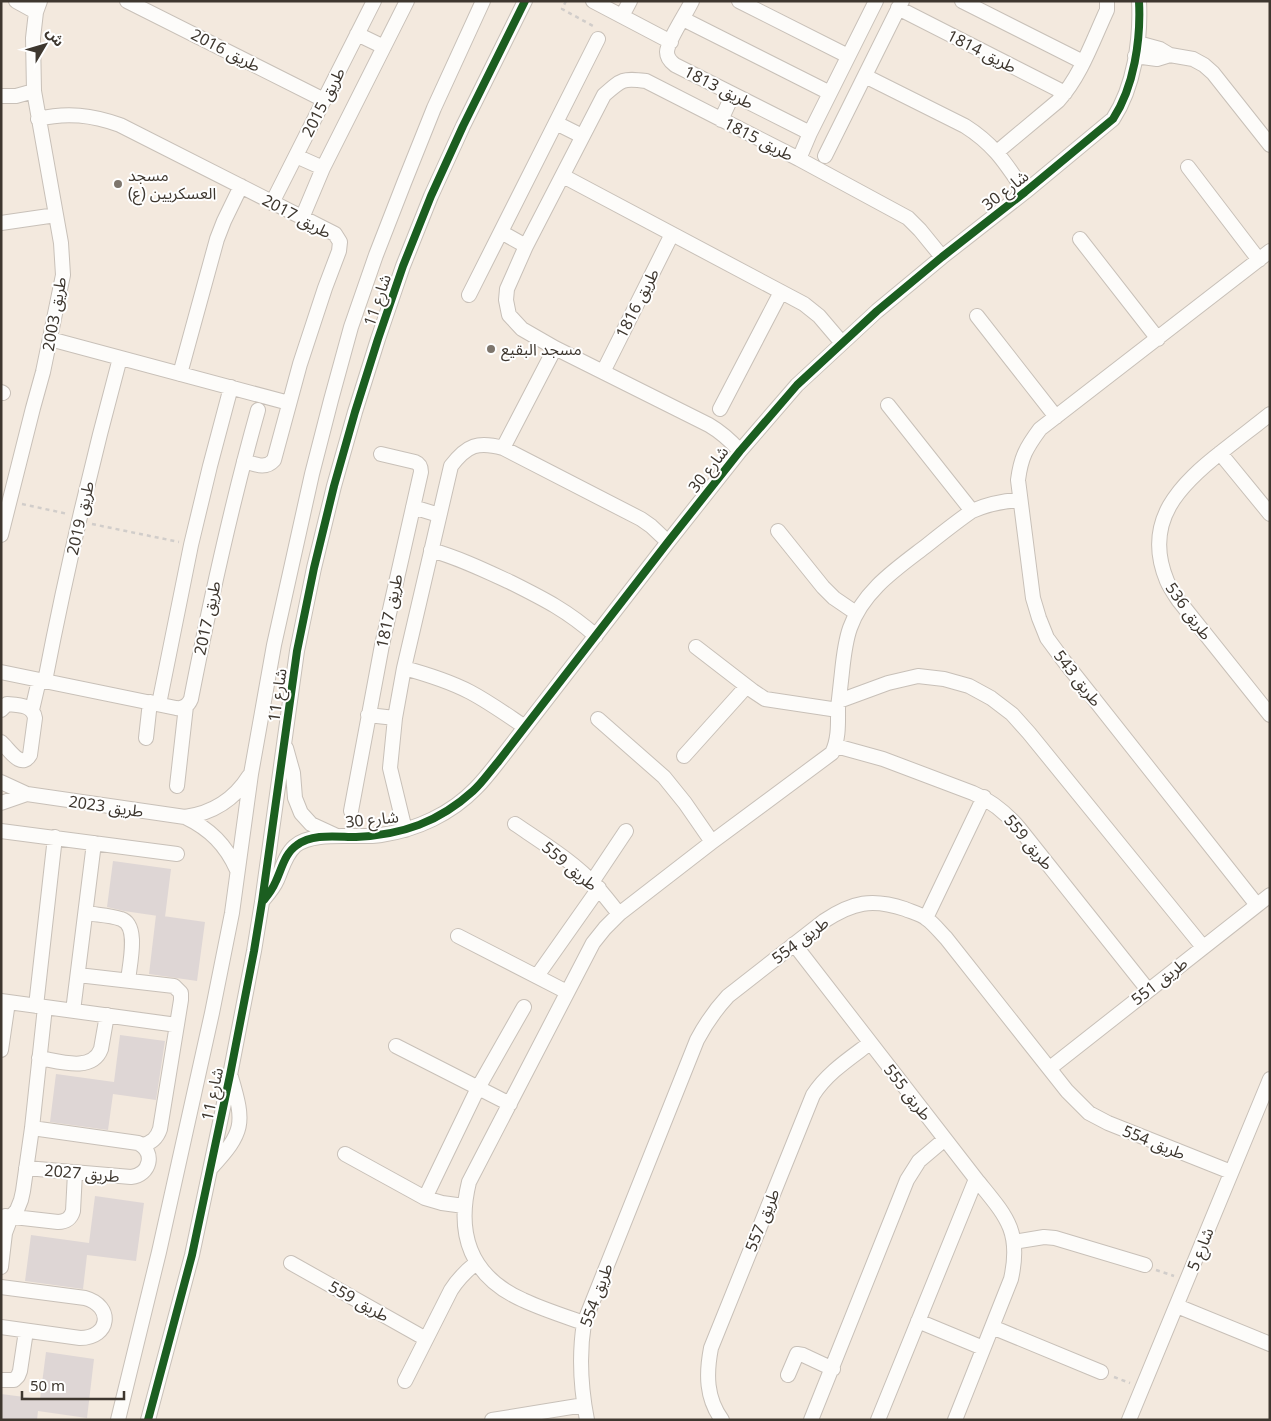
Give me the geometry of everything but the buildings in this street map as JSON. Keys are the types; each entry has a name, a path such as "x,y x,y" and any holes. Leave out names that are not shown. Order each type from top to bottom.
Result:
{"street":[{"path":"16,1 38,6"},
{"name":"طريق 2016","path":"127,1 324,100"},
{"name":"طريق 2015","path":"272,203 374,1"},
{"path":"302,218 323,168 408,1"},
{"name":"شارع 11","path":"118,1420 200,1072 232,913 251,774 274,645 312,474 351,327 380,246 434,108 483,1"},
{"name":"شارع 11","path":"148,1420 192,1254 230,1075 262,902 297,651 314,568 334,486 355,412 403,266 431,196 463,126 525,1"},
{"path":"593,1 671,42 692,1"},
{"path":"622,16 630,1"},
{"path":"739,1 848,56"},
{"path":"799,160 810,133 876,1"},
{"path":"962,1 1083,62"},
{"path":"997,152 1065,94 1083,62 1107,10 1107,1"},
{"name":"شارع 30","path":"262,902 276,882 286,858 295,846 309,839 338,836 380,836 406,830 431,821 454,807 475,789 740,451 797,385 877,311 1026,192 1113,119 1122,104 1130,84 1140,16 1138,1"},
{"name":"طريق 1814","path":"825,156 900,5 1065,94"},
{"name":"طريق 2003","path":"1,535 43,372 63,275 61,243 34,91 33,38 38,6"},
{"path":"683,19 830,94"},
{"path":"357,34 384,47"},
{"path":"860,34 880,44"},
{"path":"469,295 598,39"},
{"name":"طريق 1813","path":"671,42 667,53 671,62 675,65 810,133"},
{"path":"1136,50 1160,49 1170,55 1193,59 1204,65 1213,73 1270,145"},
{"path":"865,76 965,126 988,142 1026,192"},
{"name":"طريق 1815","path":"740,451 721,432 555,348 522,329 509,315 506,300 507,288 526,246 604,95 616,84 628,79 646,81 908,218 942,258"},
{"path":"1,96 16,96 34,91"},
{"path":"721,120 733,94"},
{"name":"طريق 2017","path":"38,119 52,116 79,115 106,120 120,125 335,234 340,242 311,326 274,460 270,465 263,466 244,461"},
{"path":"556,123 582,136"},
{"path":"296,156 323,168"},
{"name":"طريق 543","path":"1188,166 1264,255 1040,430 1028,444 1021,462 1018,480 1033,598 1048,638 1064,661 1257,905"},
{"path":"563,176 812,310 826,323 842,343"},
{"path":"180,374 214,249 224,221 241,186"},
{"path":"1,223 56,215"},
{"path":"501,232 526,246"},
{"name":"طريق 1816","path":"603,372 672,234"},
{"path":"1080,239 1158,339"},
{"path":"720,409 781,292"},
{"path":"977,316 1056,417"},
{"path":"50,339 289,403"},
{"path":"503,448 555,348"},
{"name":"طريق 2019","path":"1,742 19,760 27,760 30,756 35,718 32,710 42,680 79,519 120,358"},
{"path":"146,738 230,387"},
{"path":"888,405 972,511"},
{"name":"طريق 2017","path":"177,786 181,707 191,699 215,580 258,410"},
{"name":"طريق 536","path":"1270,414 1189,480 1170,502 1162,522 1159,542 1161,563 1168,583 1179,601 1270,715"},
{"name":"طريق 1817","path":"406,830 390,768 395,718 404,668 451,466 461,454 474,446 489,444 503,448 640,519 651,526 668,542"},
{"path":"1220,453 1270,514"},
{"name":"طريق 1817","path":"351,811 396,576 421,472 419,464 381,454"},
{"path":"584,1324 522,1300 505,1290 476,1263 470,1251 465,1229 464,1206 469,1182 567,992 593,943 619,914 832,753 836,746 845,643 856,613 877,585 972,511 987,504 1003,500 1020,500"},
{"path":"413,507 439,515"},
{"path":"778,532 823,587 834,598 856,613"},
{"path":"431,550 482,568 545,599 574,618 596,636"},
{"path":"696,647 746,687 764,698 838,706 888,683 918,676 944,679 969,686 992,698 1012,714 1029,733 1203,947"},
{"name":"طريق 1817","path":"404,668 437,678 468,691 498,708 525,727"},
{"path":"1,672 181,707"},
{"path":"684,756 746,687"},
{"path":"1,710 4,706 10,704 28,707 32,710"},
{"path":"368,715 395,718"},
{"path":"598,719 664,777 712,842"},
{"name":"شارع 30","path":"285,743 293,773 295,798 301,813 311,824 338,836"},
{"name":"طريق 559","path":"836,746 884,758 984,797 1006,814 1148,990"},
{"name":"طريق 2023","path":"186,817 206,812 227,801 251,774"},
{"name":"طريق 2023","path":"1,782 28,794 186,817 213,834 227,851 237,870"},
{"name":"طريق 2023","path":"1,803 28,794"},
{"path":"926,918 984,797"},
{"name":"طريق 559","path":"515,824 567,860 595,885 619,914"},
{"path":"1,831 177,854"},
{"path":"537,976 595,885 626,831"},
{"path":"6,1216 17,1210 21,1200 32,1128 40,1058 41,1006 56,838"},
{"path":"73,1011 94,842"},
{"name":"طريق 551","path":"1050,1068 1270,895"},
{"name":"طريق 554","path":"587,1420 584,1405 581,1353 584,1324 697,1040 715,1009 728,996 839,911 874,902 893,905 926,918 946,938 1067,1091 1089,1113 1108,1123 1231,1172"},
{"path":"86,914 121,918 128,924 133,936 128,981"},
{"path":"458,936 567,992"},
{"name":"طريق 555","path":"794,944 1001,1210 1010,1225 1014,1242 1015,1261 1010,1279 955,1420"},
{"path":"32,1128 142,1145 152,1142 159,1134 182,997 177,988 170,986 78,975"},
{"path":"1,1050 5,1001 177,1025"},
{"path":"425,1198 478,1088 524,1007"},
{"path":"40,1058 80,1064 91,1061 99,1054 101,1049 107,1015"},
{"name":"طريق 557","path":"722,1420 711,1398 707,1381 711,1348 813,1095 830,1074 870,1044"},
{"path":"396,1046 510,1104"},
{"name":"شارع 5","path":"1130,1420 1270,1079"},
{"path":"811,1420 907,1180 919,1161 945,1139"},
{"name":"طريق 2027","path":"26,1168 136,1177 145,1172 149,1163 148,1153 142,1145"},
{"path":"345,1154 425,1198 464,1206"},
{"path":"6,1216 58,1222 66,1221 73,1210 75,1173"},
{"path":"878,1420 976,1179"},
{"path":"1,1267 6,1216"},
{"path":"1014,1242 1044,1237 1055,1238 1145,1265"},
{"name":"طريق 559","path":"291,1263 426,1339"},
{"path":"405,1381 450,1290 458,1279 476,1263"},
{"path":"1,1287 93,1300 100,1305 104,1313 102,1329 96,1335 88,1338 1,1327"},
{"path":"1177,1306 1270,1344"},
{"path":"918,1321 984,1348"},
{"path":"992,1327 1101,1372"},
{"path":"1,1380 14,1380 20,1374 26,1331"},
{"path":"788,1375 797,1354 832,1368"},
{"path":"492,1420 584,1405"}],"path":[{"path":"566,1 562,9 595,27 598,39"},
{"path":"10,501 191,545"},
{"path":"1145,1265 1187,1281"},
{"path":"1101,1372 1143,1388"}],"cycle path":[{"path":"148,1420 192,1255 230,1075 262,902 297,651 314,568 334,486 355,412 403,266 431,196 463,126 525,1"},
{"path":"264,900 274,886 284,861 293,848 303,841 325,836 373,836 404,830 433,819 447,811 477,788 740,451 797,385 877,311 1113,119 1126,93 1135,63 1139,31 1139,1"}],"place":[{"name":"مسجد العسكريين (ع)","path":"118,184"},
{"name":"مسجد البقيع","path":"491,349"}]}
